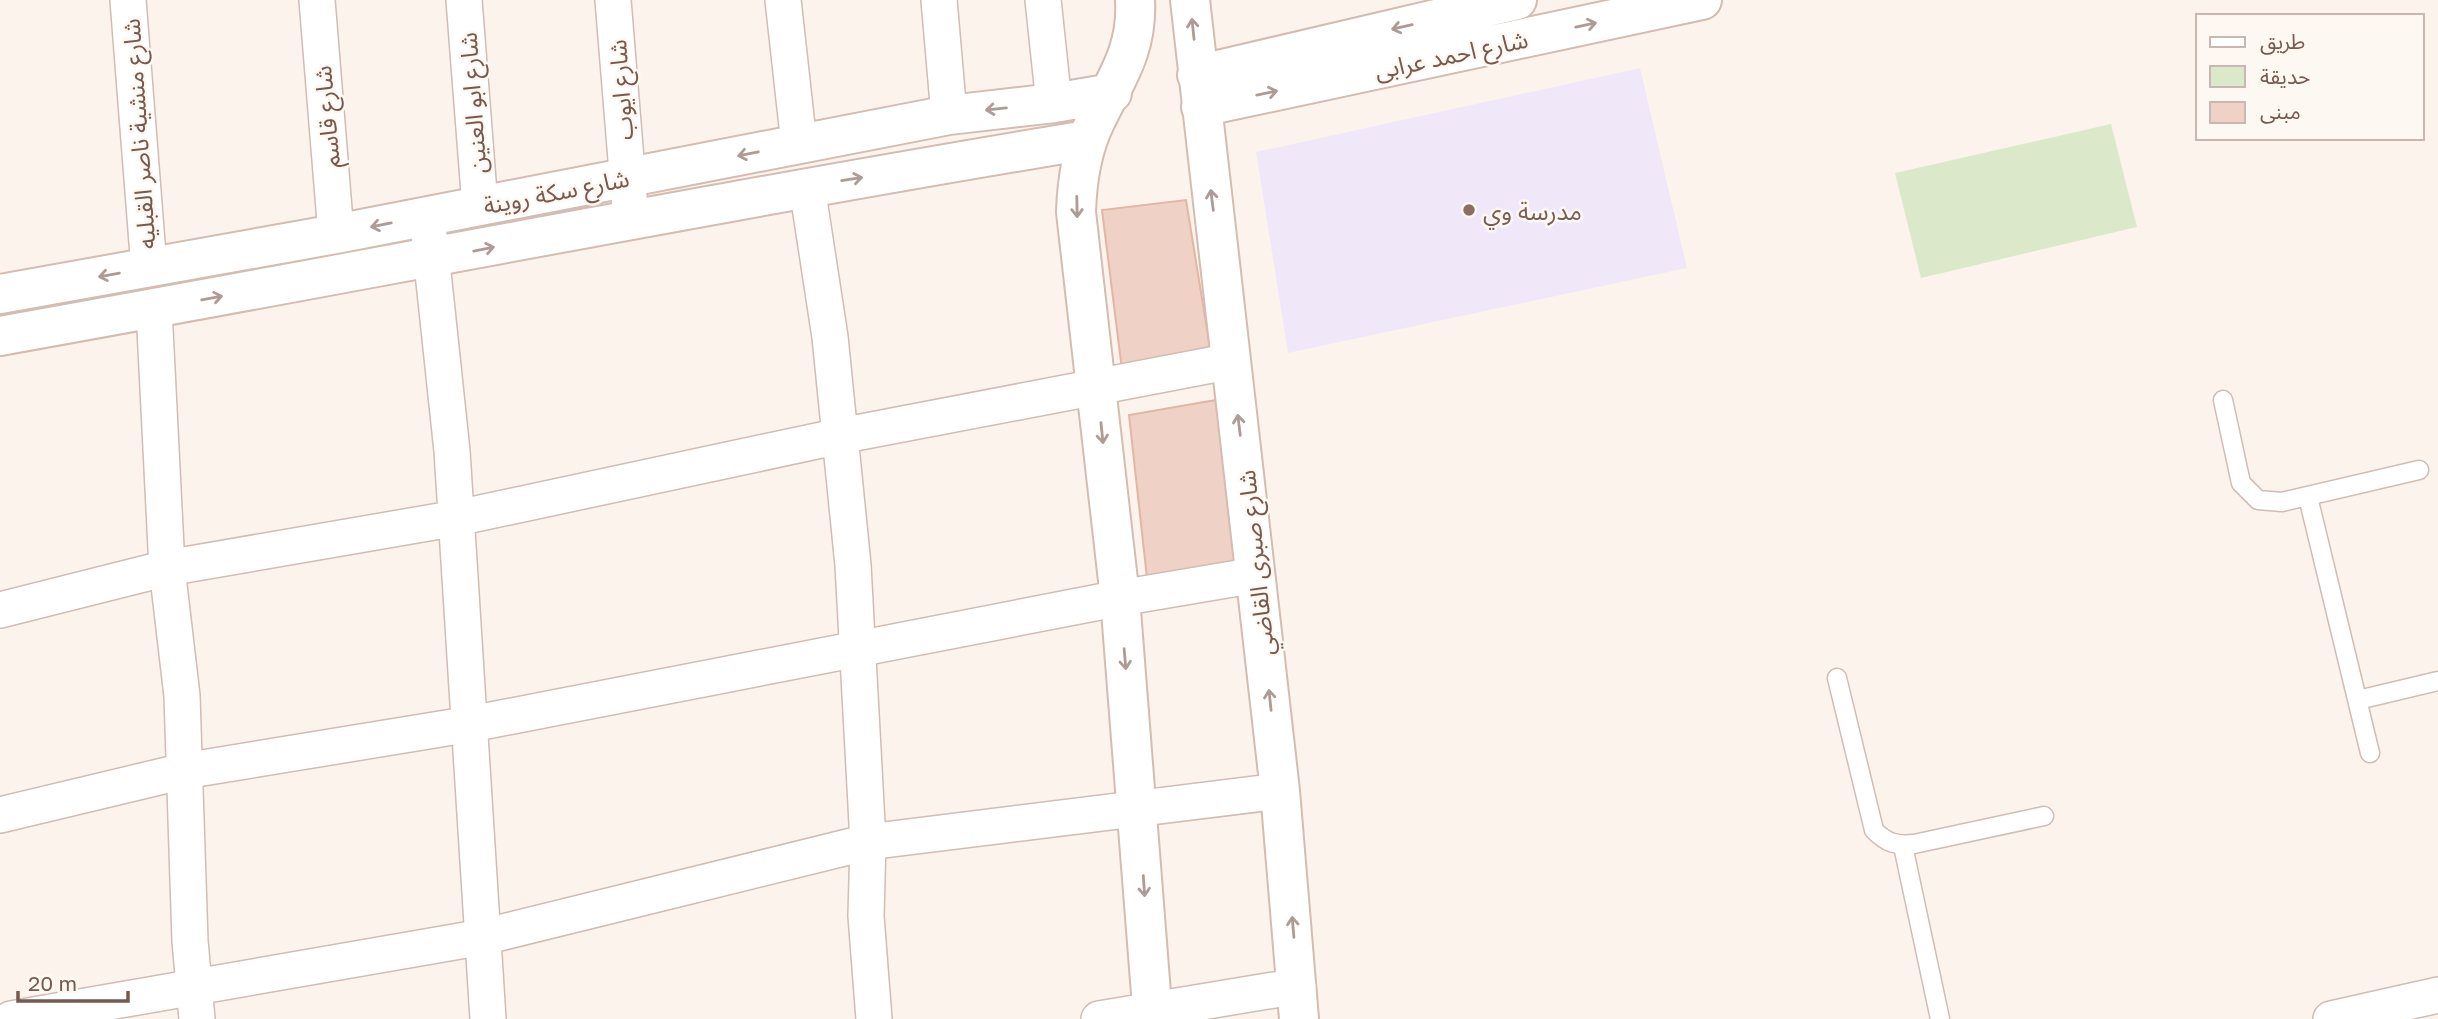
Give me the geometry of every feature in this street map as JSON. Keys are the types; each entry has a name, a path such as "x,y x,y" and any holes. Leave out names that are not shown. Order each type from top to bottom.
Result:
{"street":[{"name":"شارع منشية ناصر القبليه","path":"128,0 149,268"},
{"name":"شارع قاسم","path":"317,0 336,234"},
{"name":"شارع ابو العنين","path":"464,0 480,206"},
{"name":"شارع ايوب","path":"613,0 631,221"},
{"path":"783,0 799,144"},
{"path":"939,0 949,115"},
{"path":"1043,0 1054,103"},
{"path":"1135,0 1130,49 1112,93 1087,140 1079,176 1076,212 1120,598 1139,810 1153,1014"},
{"name":"شارع صبرى القاضي","path":"1190,0 1280,791 1299,1003"},
{"path":"1518,0 1530,38"},
{"name":"شارع احمد عرابى","path":"1199,91 1452,7 1518,0"},
{"name":"شارع احمد عرابى","path":"1199,91 1530,38 1702,0"},
{"name":"شارع سكة روينة","path":"0,295 336,234 949,115 1054,103 1112,93"},
{"name":"شارع سكة روينة","path":"0,336 432,259 807,187 1087,140"},
{"path":"807,187 830,337 840,436 857,649 868,842 866,916 874,1019"},
{"path":"427,216 457,518 488,1019"},
{"path":"154,309 167,568 182,696 196,1002"},
{"path":"0,610 167,568 457,518 840,436 1097,384 1232,360"},
{"path":"0,815 184,771 471,724 1120,598 1256,575"},
{"path":"11,1019 196,1002 483,937 868,842 1280,791"},
{"path":"2331,1019 2438,995"},
{"path":"1099,1019 1299,1003"}],"lane":[{"path":"2223,400 2241,483 2248,493 2270,503 2308,497 2419,470"},
{"path":"2308,497 2371,753"},
{"path":"1837,678 1874,830 1892,844 1903,846 2044,816"},
{"path":"2358,700 2438,681"},
{"path":"1903,846 1940,1019"}],"shaded area":[{"name":"مدرسة وي","path":"1640,68 1687,268 1288,353 1256,152"}],"green space":[{"path":"2111,124 2137,227 1921,278 1895,173"}],"building":[{"path":"1186,200 1212,360 1122,370 1102,210"},
{"path":"1216,400 1241,561 1147,578 1129,415"}],"place":[{"name":"مدرسة وي","path":"1469,210"}]}
